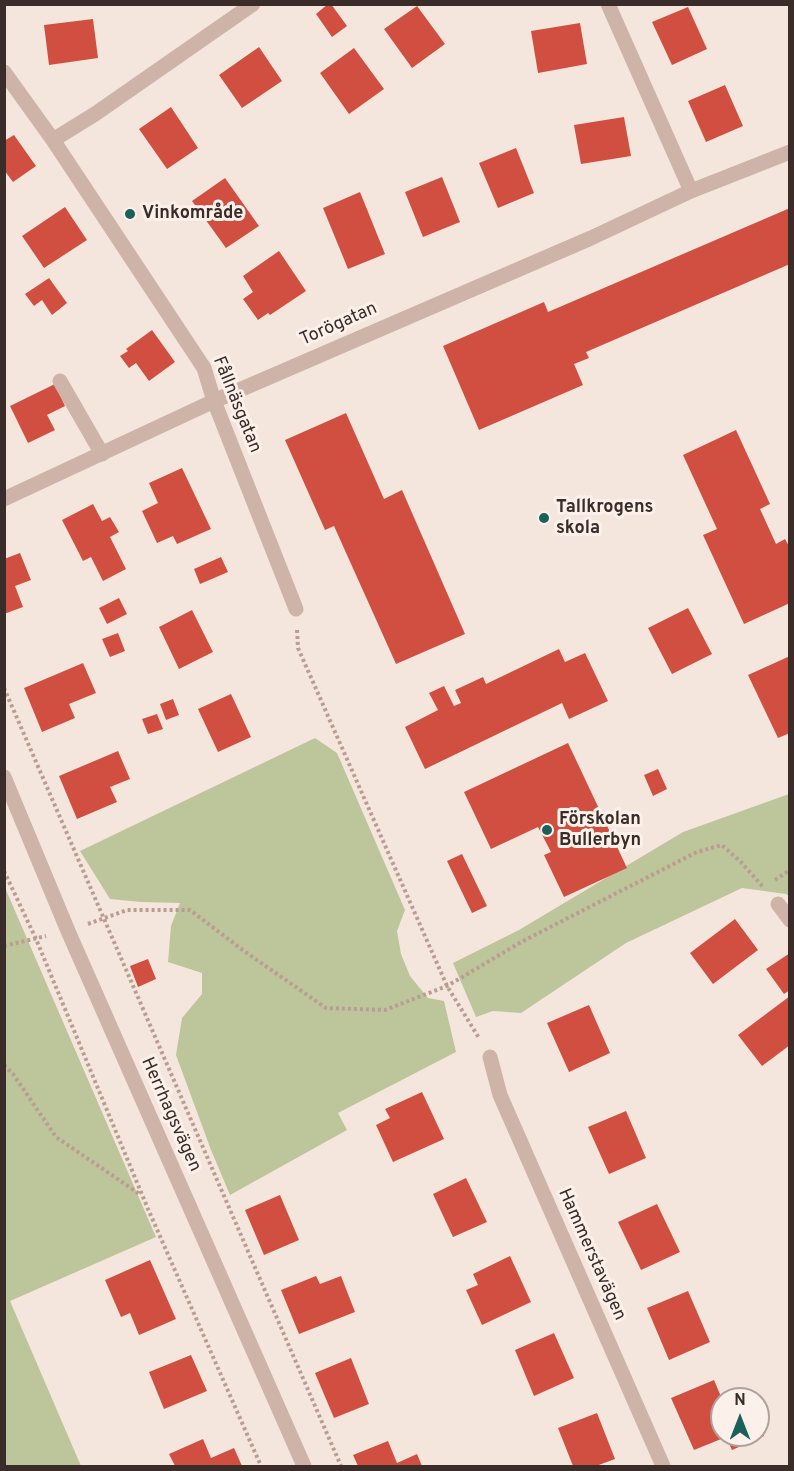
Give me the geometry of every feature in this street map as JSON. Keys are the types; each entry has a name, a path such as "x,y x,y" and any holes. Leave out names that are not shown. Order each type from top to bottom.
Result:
{"street":[{"path":"53,140 95,114 253,4"},
{"path":"608,4 691,191"},
{"name":"Fållnäsgatan","path":"4,72 53,140 204,368 214,401 296,609"},
{"name":"Torögatan","path":"4,499 214,401 591,238 691,191 789,152"},
{"path":"60,381 102,453"},
{"name":"Herrhagsvägen","path":"4,777 68,930 304,1467"},
{"path":"778,904 789,920"},
{"name":"Hammerstavägen","path":"490,1057 500,1095 663,1467"}],"path":[{"path":"296,609 298,648 447,986 490,1057"},
{"path":"4,688 341,1467"},
{"path":"4,946 68,930 127,910 190,910 326,1008 386,1010 447,986 523,941 697,852 722,845 740,861 778,904"},
{"path":"4,871 36,939 143,1196 261,1467"},
{"path":"4,1065 13,1074 56,1137 143,1196"}],"green space":[{"path":"315,738 337,753 405,910 397,931 401,954 410,976 428,998 444,1001 456,1052 338,1113 347,1130 230,1195 176,1055 182,1018 202,994 202,973 168,962 171,926 180,903 110,899 80,851"},
{"path":"789,794 789,896 742,888 626,943 521,1013 493,1011 476,1017 453,963 519,930 683,832"},
{"path":"4,890 6,890 156,1237 10,1301 81,1466 5,1466"}],"building":[{"path":"331,4 347,26 332,37 316,14"},
{"path":"417,6 445,44 412,68 384,29"},
{"path":"688,7 707,49 672,65 652,22"},
{"path":"93,19 98,58 49,65 44,25"},
{"path":"580,23 587,64 538,73 531,31"},
{"path":"259,47 282,81 242,108 219,75"},
{"path":"354,48 384,89 349,114 320,73"},
{"path":"725,85 743,126 706,142 688,101"},
{"path":"171,107 198,148 167,169 139,129"},
{"path":"624,117 631,156 581,164 574,125"},
{"path":"14,135 36,166 13,182 4,170 4,141"},
{"path":"516,148 534,193 498,208 479,163"},
{"path":"442,177 460,222 423,237 405,192"},
{"path":"225,178 259,226 226,248 192,201"},
{"path":"360,192 385,254 348,269 323,208"},
{"path":"65,207 87,240 44,268 22,236"},
{"path":"790,208 790,264 586,352 589,358 574,364 583,385 479,430 443,346 544,302 548,312"},
{"path":"279,251 306,291 270,315 268,313 258,320 243,299 253,292 243,276"},
{"path":"49,278 67,303 52,315 42,300 34,306 25,294"},
{"path":"152,330 175,362 149,381 136,363 129,368 120,356"},
{"path":"55,384 65,406 47,415 55,430 28,443 10,406"},
{"path":"346,413 384,499 402,490 465,634 396,664 334,526 325,530 285,440"},
{"path":"736,430 770,504 760,509 776,544 785,539 790,548 790,603 744,624 703,535 717,529 683,455"},
{"path":"182,468 211,529 177,544 173,536 157,543 142,511 158,503 149,483"},
{"path":"93,504 102,521 110,517 119,532 110,537 126,569 103,581 91,557 83,561 62,520"},
{"path":"20,553 31,580 15,586 23,607 4,614 4,559"},
{"path":"221,557 228,572 200,584 194,569"},
{"path":"119,598 127,614 107,624 99,608"},
{"path":"688,608 712,654 672,674 648,628"},
{"path":"192,610 213,652 179,669 159,627"},
{"path":"118,633 125,651 110,657 102,639"},
{"path":"559,649 565,662 585,653 608,701 569,719 562,703 425,769 405,727 438,710 429,693 444,686 454,706 461,703 455,690 483,677 486,684"},
{"path":"790,656 790,733 778,738 748,675"},
{"path":"83,663 96,693 69,704 75,718 42,732 24,688"},
{"path":"231,694 251,737 218,752 198,709"},
{"path":"173,699 179,715 166,720 160,704"},
{"path":"157,714 163,729 148,734 142,719"},
{"path":"568,743 627,868 564,897 544,855 551,852 538,827 491,849 464,792"},
{"path":"118,751 130,779 110,787 117,802 77,819 59,776"},
{"path":"658,769 667,789 653,796 644,775"},
{"path":"462,854 487,906 472,913 447,861"},
{"path":"735,919 758,950 713,984 690,953"},
{"path":"790,953 790,990 784,994 766,969"},
{"path":"148,959 156,979 138,987 130,966"},
{"path":"790,996 790,1045 762,1066 738,1035"},
{"path":"589,1005 610,1053 569,1072 547,1023"},
{"path":"422,1092 444,1139 393,1162 376,1125 390,1118 385,1109"},
{"path":"626,1111 646,1158 609,1174 588,1127"},
{"path":"466,1178 487,1222 453,1237 433,1194"},
{"path":"280,1195 299,1240 264,1255 245,1210"},
{"path":"657,1204 680,1252 641,1270 618,1222"},
{"path":"510,1256 531,1302 482,1325 466,1290 478,1285 473,1274"},
{"path":"150,1260 176,1319 139,1335 130,1313 121,1317 105,1280"},
{"path":"316,1276 320,1284 341,1276 355,1312 299,1334 281,1290"},
{"path":"688,1291 710,1342 669,1360 647,1308"},
{"path":"554,1333 574,1378 534,1396 515,1350"},
{"path":"191,1355 207,1391 164,1409 149,1372"},
{"path":"351,1358 369,1404 334,1418 315,1373"},
{"path":"714,1380 717,1387 710,1387 710,1444 694,1450 671,1398"},
{"path":"597,1413 615,1459 596,1466 573,1466 558,1428"},
{"path":"203,1439 211,1458 234,1448 242,1466 175,1466 169,1454"},
{"path":"388,1441 397,1463 417,1454 422,1466 358,1466 353,1455"}],"place":[{"name":"Vinkområde","path":"130,214"},
{"name":"Tallkrogens skola","path":"544,518"},
{"name":"Förskolan Bullerbyn","path":"547,830"}]}
